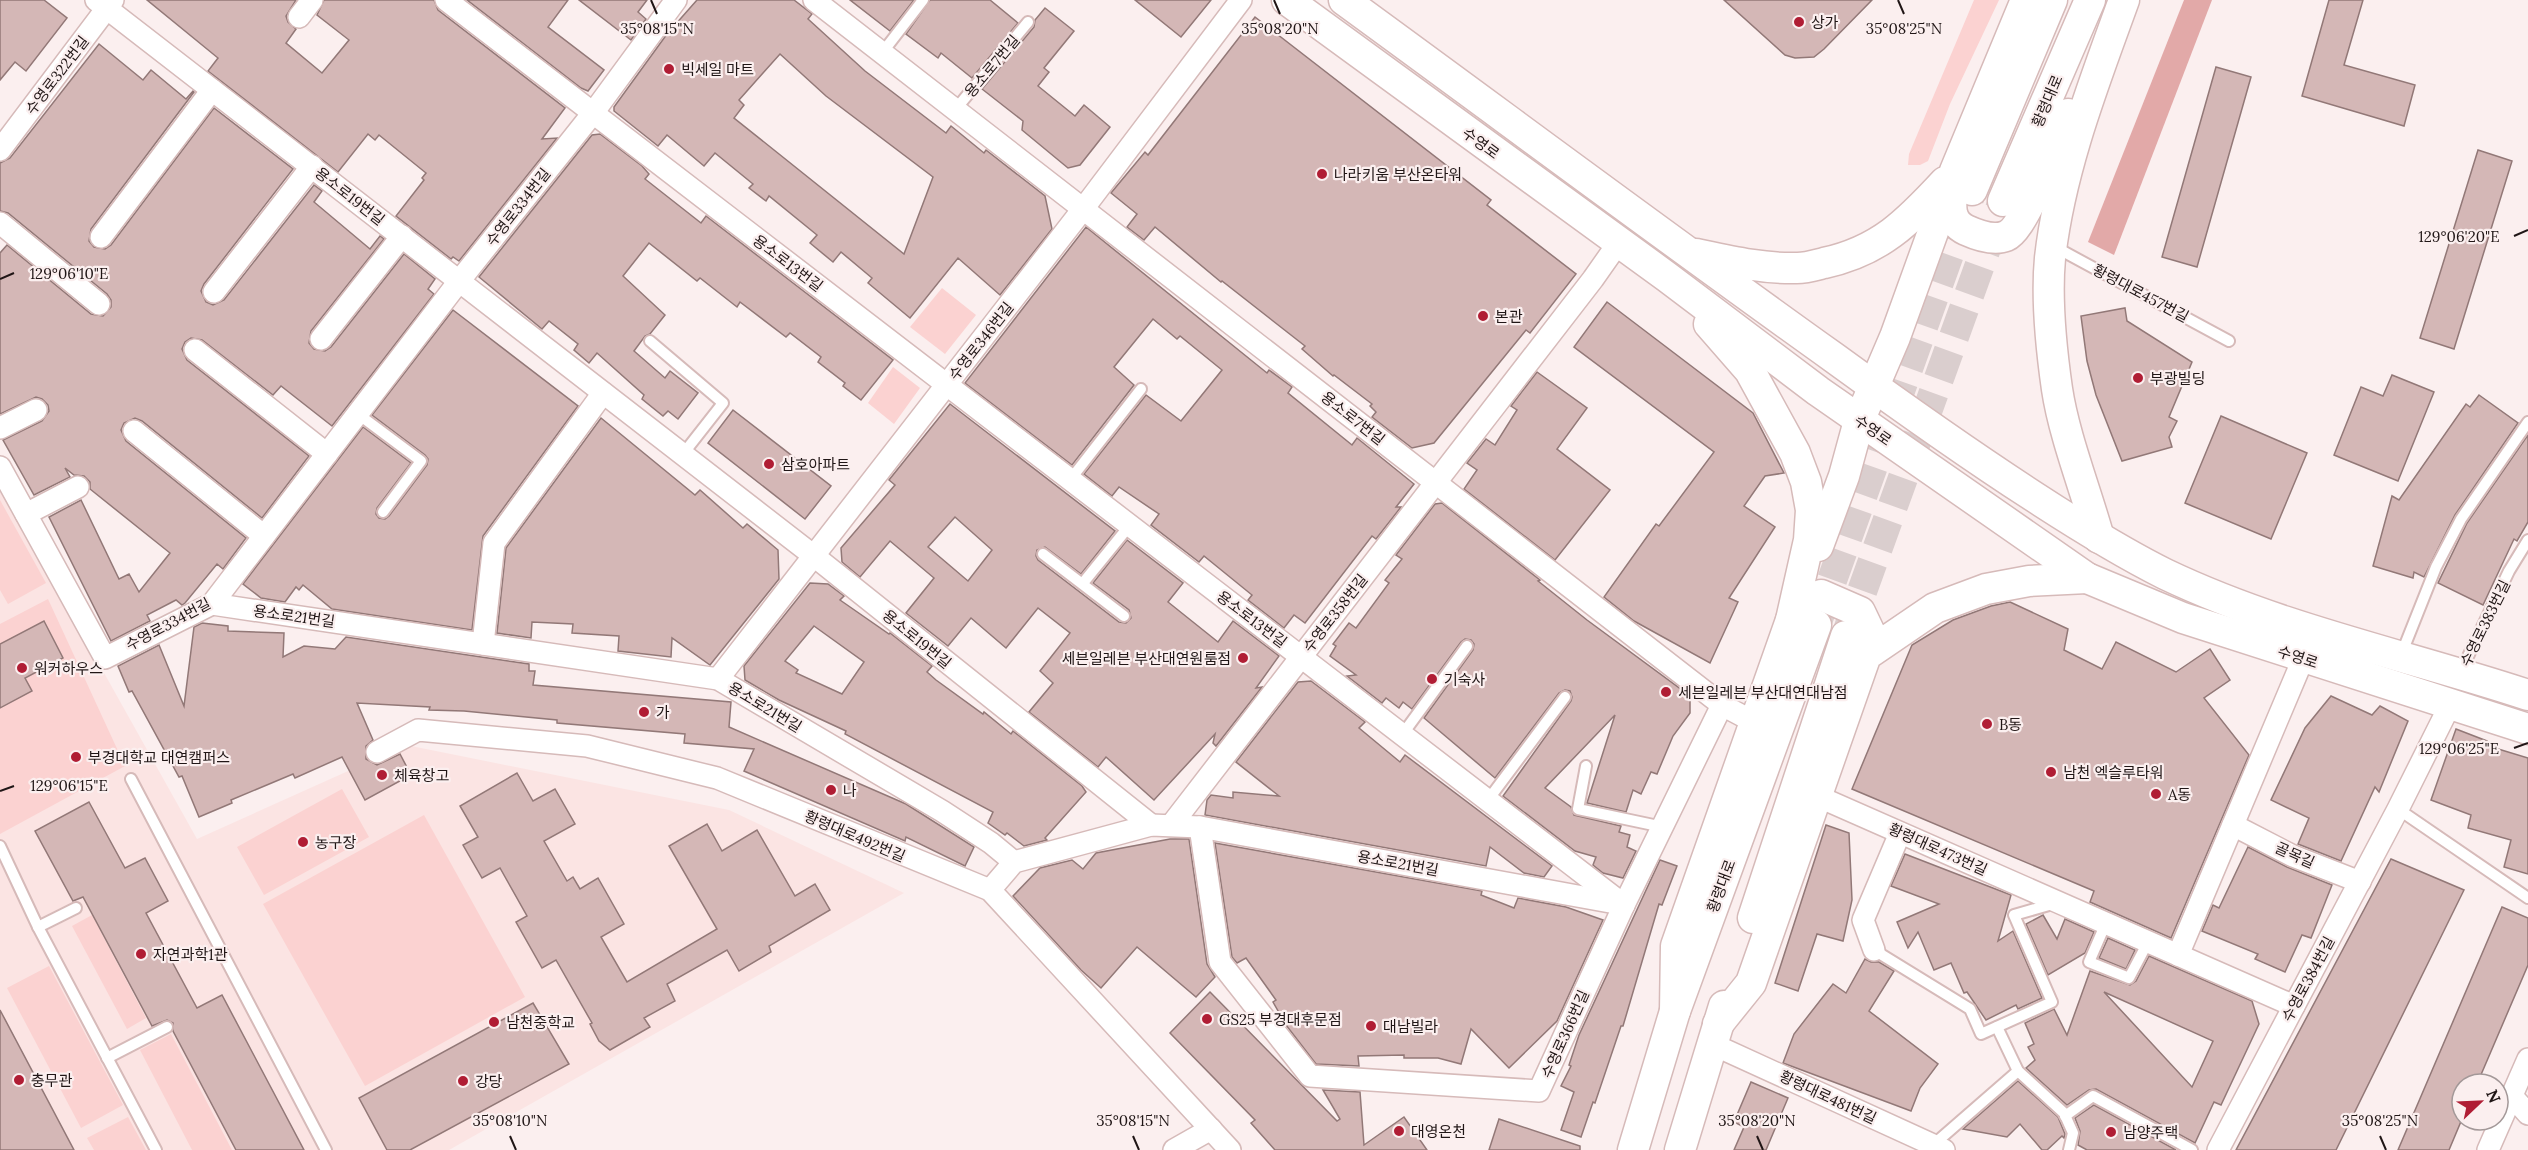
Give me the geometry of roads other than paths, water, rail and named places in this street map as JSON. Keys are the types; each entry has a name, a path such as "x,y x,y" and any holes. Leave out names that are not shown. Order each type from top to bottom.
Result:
{"main road":[{"name":"수영로","path":"1287,0 1667,277 1859,421 2087,578 2183,618 2303,659 2528,729"},
{"name":"수영로","path":"1344,0 1686,252 1874,387 1990,468 2099,538 2164,573 2254,610 2528,695"},
{"path":"1675,1011 1676,946 1754,722 1803,622 1859,421 1963,180 2026,0"},
{"path":"2052,0 1951,204 1951,215 1956,224 1965,230 1992,238 2006,236 2016,228 2026,211 2116,0"},
{"name":"황령대로","path":"2003,201 2090,0"},
{"path":"2099,538 2057,390 2049,298 2052,246 2068,168 2087,101 2124,0"},
{"path":"1686,252 1757,266 1799,268 1847,258 1888,238 1918,212 1963,180"},
{"path":"1667,277 1750,371 1774,412 1806,482 1811,510 1803,622"},
{"path":"1715,1034 1751,982 1817,796 1856,646 1935,608 1986,589 2030,580 2087,578"},
{"path":"1680,1150 1715,1034 1856,646 1870,633 1860,612 1821,595 1805,601 1803,622"},
{"name":"황령대로","path":"1633,1150 1675,1011 1803,622"}],"street":[{"path":"298,17 312,0"},
{"name":"용소로13번길","path":"446,0 1624,905"},
{"name":"수영로334번길","path":"26,514 105,658 212,604 460,280 592,113 676,0"},
{"name":"용소로7번길","path":"814,0 1722,705 1754,722"},
{"name":"수영로346번길","path":"718,679 1083,209 1241,0"},
{"name":"용소로19번길","path":"105,3 212,90 814,556 1151,825"},
{"name":"수영로322번길","path":"0,150 105,3"},
{"path":"101,237 212,90"},
{"path":"214,291 312,166"},
{"path":"0,223 99,304"},
{"path":"321,339 402,236"},
{"name":"수영로358번길","path":"1172,825 1593,279 1618,242"},
{"path":"195,350 327,454"},
{"path":"483,644 494,543 603,393"},
{"path":"0,428 36,410"},
{"path":"134,431 264,536"},
{"path":"0,467 26,514 78,487"},
{"name":"용소로21번길","path":"212,604 718,679 942,811 991,843 1014,862"},
{"path":"2178,955 2303,659"},
{"name":"수영로366번길","path":"1200,827 1220,962 1310,1076 1539,1091 1624,905 1722,705"},
{"name":"수영로384번길","path":"2218,1150 2360,882 2450,705"},
{"name":"황령대로492번길","path":"377,752 418,730 587,746 717,778 990,890 1230,1150"},
{"name":"황령대로473번길","path":"1817,796 2294,1006"},
{"path":"990,890 1014,862 1151,825 1172,825"},
{"name":"용소로21번길","path":"1172,825 1200,827 1624,905"},
{"name":"골목길","path":"2233,825 2293,856 2360,882"},
{"path":"1874,950 1863,920 1900,833"},
{"name":"황령대로481번길","path":"1715,1034 1939,1144"},
{"path":"2488,1150 2528,1059"},
{"path":"2511,1095 2528,1114"},
{"path":"1174,1150 1211,1129"}],"lane":[{"path":"882,53 923,0"},
{"name":"용소로7번길","path":"955,110 1028,22"},
{"name":"황령대로457번길","path":"2052,246 2229,341"},
{"path":"650,341 723,403 683,454"},
{"path":"1070,480 1141,389"},
{"path":"358,414 421,461 383,512"},
{"path":"2400,657 2436,567 2461,519 2528,422"},
{"path":"1083,583 1130,525"},
{"name":"수영로383번길","path":"2460,674 2505,580 2528,540"},
{"path":"1043,554 1124,616"},
{"path":"1402,735 1467,646"},
{"path":"1488,800 1565,697"},
{"path":"1586,766 1578,809 1663,827"},
{"path":"131,779 326,1150"},
{"path":"2398,809 2528,898"},
{"path":"0,846 38,927 156,1150"},
{"path":"1874,950 1970,1009 1981,1034 2052,1002 2013,915 2058,902"},
{"path":"38,927 76,908"},
{"path":"2106,923 2089,962 2129,978 2148,942"},
{"path":"107,1058 167,1027"},
{"path":"1997,1027 2018,1071 2065,1116 2073,1133 2069,1150"},
{"name":"황령대로481번길","path":"1939,1144 2018,1071"},
{"path":"2065,1116 2093,1096 2192,1150"}],"tunnel":[{"path":"1817,622 1972,190"},
{"path":"1847,633 2003,201"}],"place":[{"name":"상가","path":"1799,22"},
{"name":"빅세일 마트","path":"669,69"},
{"name":"나라키움 부산온타워","path":"1322,174"},
{"name":"본관","path":"1483,316"},
{"name":"부광빌딩","path":"2138,378"},
{"name":"삼호아파트","path":"769,464"},
{"name":"세븐일레븐 부산대연원룸점","path":"1243,658"},
{"name":"워커하우스","path":"22,668"},
{"name":"기숙사","path":"1432,679"},
{"name":"세븐일레븐 부산대연대남점","path":"1666,692"},
{"name":"가","path":"644,712"},
{"name":"B동","path":"1987,724"},
{"name":"부경대학교 대연캠퍼스","path":"76,757"},
{"name":"남천 엑슬루타워","path":"2051,772"},
{"name":"체육창고","path":"382,775"},
{"name":"나","path":"831,790"},
{"name":"A동","path":"2156,794"},
{"name":"농구장","path":"303,842"},
{"name":"자연과학1관","path":"141,954"},
{"name":"GS25 부경대후문점","path":"1207,1019"},
{"name":"남천중학교","path":"494,1022"},
{"name":"대남빌라","path":"1371,1026"},
{"name":"충무관","path":"19,1080"},
{"name":"강당","path":"463,1081"},
{"name":"대영온천","path":"1399,1131"},
{"name":"남양주택","path":"2111,1132"}]}
